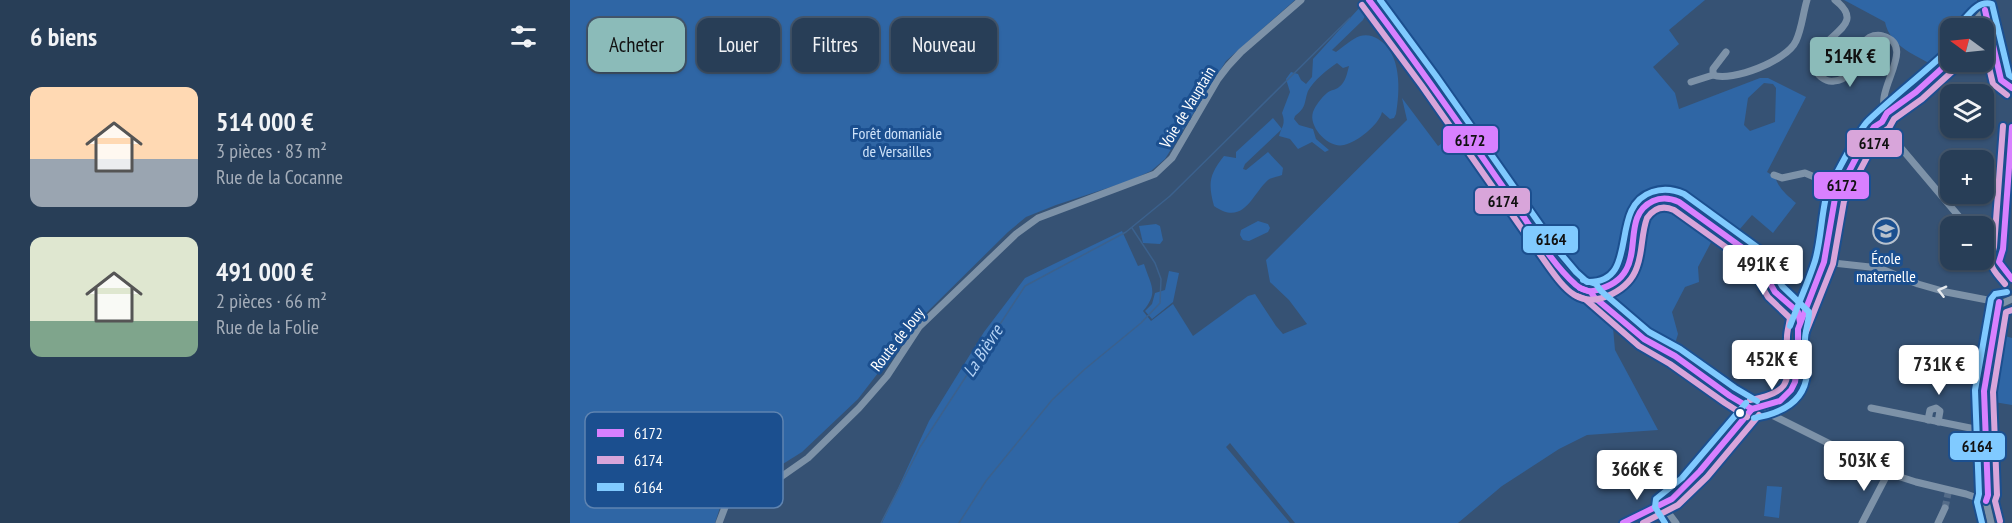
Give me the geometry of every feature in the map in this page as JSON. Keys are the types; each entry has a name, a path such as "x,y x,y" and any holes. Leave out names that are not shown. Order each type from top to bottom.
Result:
{"street":[{"name":"Voie de Vauptain","path":"1114,190 1155,174 1172,158 1218,78 1241,52 1301,0"},
{"path":"1369,0 1411,54 1446,107 1554,257 1575,284 1583,290 1591,292 1607,287 1622,276 1631,259 1638,214 1648,203 1666,198 1678,202 1755,257 1779,297 1798,312 1800,322"},
{"path":"1691,82 1713,75 1721,78 1759,67 1784,55 1796,42 1807,0"},
{"path":"1835,0 1847,14 1848,22 1844,28 1822,45 1815,63 1817,73 1824,80 1841,80 1852,69 1862,44 1868,38 1880,35 1891,40 1897,50 1883,98 1883,108 1887,113"},
{"path":"1983,0 2001,80 2011,86"},
{"path":"1978,18 1985,10"},
{"path":"1713,75 1713,69 1726,52"},
{"path":"1623,523 1637,514 1672,499 1700,471 1755,408 1781,401 1794,387 1799,361 1796,338 1824,261 1837,186 1874,127 1882,122 1887,113 1916,92 1940,70"},
{"path":"1882,122 1959,216"},
{"path":"1999,262 2003,249 2012,127"},
{"path":"1774,175 1782,178 1803,172 1837,186"},
{"name":"Route de Jouy","path":"783,475 808,458 859,408 887,376 919,327 1016,234 1038,218 1114,190"},
{"path":"1994,256 2012,279"},
{"path":"1824,261 1879,268 1924,286 1999,302 2011,301"},
{"path":"1591,292 1644,339 1675,356 1730,396 1888,473 1986,501"},
{"path":"1779,297 1809,298"},
{"path":"1991,523 1986,501 1988,495 1985,384 1999,302"},
{"path":"1871,408 1985,431"},
{"path":"1928,420 1930,410 1936,408 1940,411 1938,422"},
{"path":"1862,523 1888,473"},
{"path":"1664,504 1676,523"},
{"name":"Route de Jouy","path":"719,523 725,508"},
{"path":"1938,523 1945,508"}],"green space":[{"name":"Forêt domaniale de Versailles","path":"570,0 1295,0 1226,61 1165,159 1151,171 1129,181 1026,217 918,321 858,399 802,452 783,464 783,412 585,412 585,508 720,508 715,523 570,523"},
{"path":"1377,0 1705,0 1669,30 1679,44 1653,67 1675,93 1679,109 1760,78 1768,78 1806,97 1767,172 1775,177 1781,188 1796,203 1773,233 1752,215 1733,237 1716,233 1698,267 1699,282 1685,287 1672,312 1678,334 1673,350 1582,282 1449,107 1455,104 1456,96 1442,90","holes":["1764,83 1773,84 1776,88 1775,122 1750,131 1744,125 1748,98"]},
{"path":"1844,0 1977,0 1977,7 1971,18 1940,18 1940,66 1938,68 1899,44 1888,31 1885,22"},
{"path":"1361,6 1367,12 1363,20 1332,50 1336,52 1354,39 1365,35 1376,38 1386,45 1392,53 1398,73 1396,114 1390,119 1382,112 1377,122 1361,137 1344,145 1332,144 1321,136 1312,118 1313,112 1325,95 1338,88 1345,80 1349,66 1343,68 1337,63 1310,87 1303,107 1294,119 1299,125 1313,129 1316,139 1329,150 1325,152 1312,142 1298,149 1290,139 1279,136 1284,122 1282,113 1290,92 1286,79 1291,72 1298,74 1306,84 1312,77 1313,59"},
{"path":"1402,98 1438,146 1459,132 1571,288 1612,316 1615,350 1658,430 1587,435 1559,449 1502,486 1458,523 1295,523 1230,443 1226,447 1290,523 882,523 929,421 984,332 1025,278 1122,231 1138,266 1144,264 1151,284 1151,299 1143,311 1151,321 1173,304 1193,336 1248,296 1255,294 1283,334 1307,324 1289,300 1270,282 1266,260 1407,120"},
{"path":"1273,118 1282,129 1245,164 1243,169 1246,170 1268,152 1283,168 1282,175 1268,180 1240,211 1233,213 1214,206 1211,180 1219,163 1224,156 1236,158 1236,152"},
{"path":"1258,221 1268,224 1270,228 1268,232 1249,241 1243,240 1240,235 1241,230"},
{"path":"1156,224 1160,226 1163,240 1160,244 1143,243 1139,226"},
{"path":"1169,271 1179,273 1173,302 1152,319 1145,311 1152,304 1155,293 1165,290"},
{"path":"1998,334 2012,338 2012,405 1988,401 1989,380"},
{"path":"1767,486 1782,487 1779,518 1764,516"}],"waterway":[{"name":"La Bièvre","path":"881,523 920,447 1025,286 1126,232 1170,196 1350,18"},
{"name":"La Bièvre","path":"959,523 986,481 1052,400 1085,369 1141,323 1160,303 1161,279 1155,263 1132,228"}],"tunnel":[{"path":"1945,508 1949,489"}],"transit line":[{"name":"6172","path":"1369,0 1441,98 1549,254 1578,287 1594,291 1617,280 1630,261 1639,214 1653,201 1669,199 1679,202 1755,257 1775,292 1798,312 1800,322"},
{"name":"6164","path":"1380,0 1560,253 1587,282 1604,279 1614,271 1620,258 1631,213 1639,200 1660,190 1672,190 1684,194 1761,250 1782,286 1809,312 1805,340 1807,369 1805,383 1796,399 1781,410 1754,418"},
{"name":"6164","path":"1966,18 1979,6 1992,4 2009,75 2012,77"},
{"name":"6174","path":"1362,5 1553,272 1573,294 1590,300 1600,299 1616,292 1627,283 1639,261 1647,218 1662,208 1674,210 1748,263 1768,297 1790,318 1787,335 1787,379 1777,392 1750,400"},
{"name":"6172","path":"1985,10 2001,80 2012,88"},
{"name":"6164","path":"1790,326 1815,261 1826,197 1852,145 1868,121 1940,57"},
{"name":"6172","path":"1752,409 1780,401 1791,390 1795,382 1798,362 1798,329 1824,262 1835,198 1867,137 1874,127 1882,122 1887,113 1916,92 1940,70"},
{"name":"6174","path":"1806,332 1833,264 1844,201 1875,142 1880,134 1889,128 1894,119 1922,99 1952,72"},
{"name":"6174","path":"1990,72 1993,84 2007,95"},
{"name":"6174","path":"2003,126 1991,264 2005,284"},
{"name":"6172","path":"2012,127 2003,249 1999,262 2012,279"},
{"name":"6164","path":"1583,280 1596,284 1601,291 1649,332 1680,349 1757,401"},
{"name":"6172","path":"1580,288 1591,292 1644,339 1675,356 1752,409"},
{"name":"6164","path":"1982,523 1977,502 1979,494 1975,390 1991,299 1995,294 2007,292"},
{"name":"6174","path":"1577,296 1585,299 1639,346 1670,364 1747,417"},
{"name":"6172","path":"1986,501 1988,495 1984,391 1999,302"},
{"name":"6174","path":"2000,521 1995,501 1997,495 1993,392 2006,312 2012,310"},
{"name":"6164","path":"1665,523 1655,507 1656,499 1682,478 1746,403"},
{"name":"6172","path":"1623,523 1672,499 1700,471 1752,409"},
{"name":"6174","path":"1643,523 1678,505 1707,477 1759,415"}],"place":[{"name":"École maternelle","path":"1886,231"}]}
